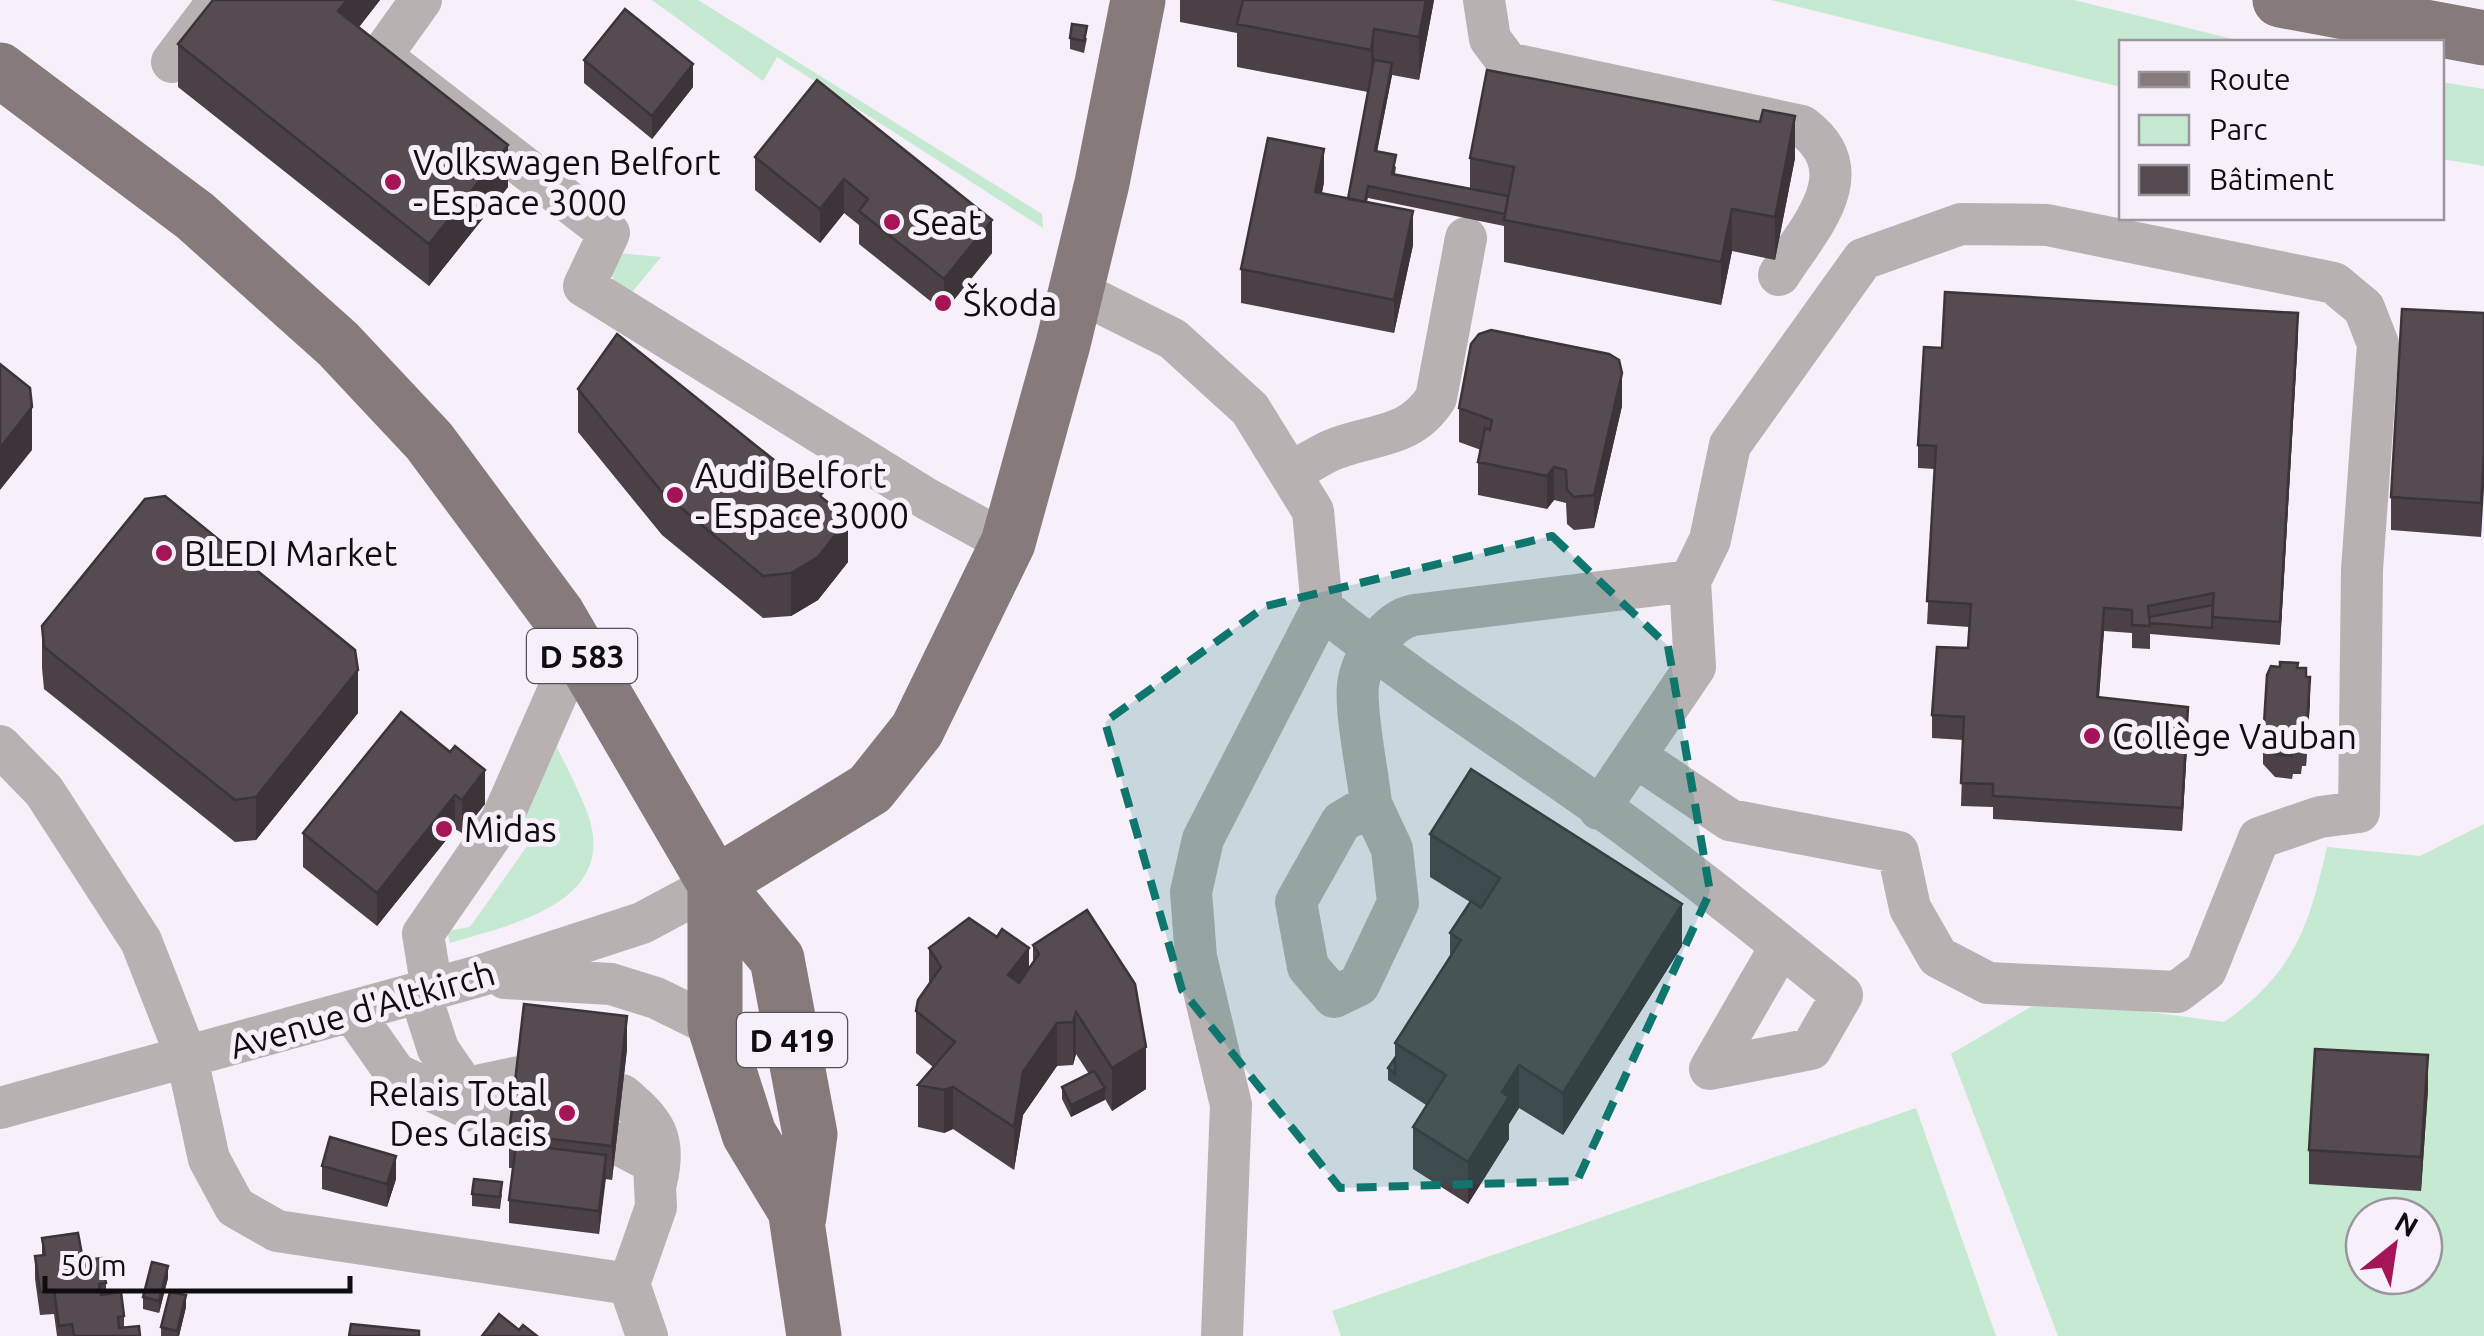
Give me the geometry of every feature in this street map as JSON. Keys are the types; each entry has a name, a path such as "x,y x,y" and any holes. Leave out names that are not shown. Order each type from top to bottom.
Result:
{"main road":[{"path":"715,884 870,788 917,730 1008,542 1034,459 1102,183 1138,0"},
{"path":"2280,0 2484,38"},
{"name":"D 583","path":"0,70 196,216 338,344 429,441 577,648 715,884"},
{"name":"D 419","path":"715,884 715,1027 749,1134 799,1216"},
{"name":"D 419","path":"715,884 777,959 810,1134 799,1216"},
{"path":"799,1216 814,1336"}],"street":[{"path":"172,62 220,0"},
{"path":"421,0 381,56 609,234 584,286 929,500 1008,542"},
{"path":"1484,0 1490,40 1508,62 1802,126 1816,137 1833,169 1830,192 1780,276"},
{"path":"1599,809 1695,667 1690,582 1710,540 1730,445 1863,258 1961,224 2047,225 2334,283 2364,308 2378,344 2362,570 2359,812 2320,816 2259,838 2206,970 2177,992 1988,982 1938,957 1910,908 1898,852 1730,820 1635,756"},
{"path":"1290,473 1332,450 1392,436 1424,416 1436,398 1466,238"},
{"path":"1075,290 1173,339 1250,409 1314,511 1322,608 1203,839 1190,892 1196,957 1231,1105 1222,1336"},
{"path":"1372,804 1358,685 1373,648 1400,618 1690,582"},
{"path":"1322,608 1781,946"},
{"path":"474,1104 438,1048 426,991 423,934 501,822 577,648"},
{"path":"0,746 44,791 141,940 187,1058 209,1159 235,1207 277,1230 629,1284"},
{"name":"Avenue d'Altkirch","path":"0,1108 480,976 642,923 715,884"},
{"path":"480,976 611,984 656,998 715,1027"},
{"path":"353,1013 396,1074 474,1104"},
{"path":"474,1104 519,1078"},
{"path":"622,1094 650,1119 663,1154 654,1187"},
{"path":"616,1143 654,1163 650,1228 629,1284 647,1336"}],"highlighted area":[{"path":"1552,536 1668,646 1710,892 1577,1181 1340,1188 1182,990 1105,722 1266,606"}],"green space":[{"path":"652,0 698,0 1042,214 1043,228 777,57 763,81"},
{"path":"1771,0 2074,0 2237,40 2119,40 2119,87"},
{"path":"2444,82 2484,89 2484,166 2444,159"},
{"path":"617,253 661,257 628,297 612,277"},
{"path":"547,727 587,812 593,843 589,868 575,888 530,917 450,943 447,931 470,927 532,839 517,799"},
{"path":"2484,824 2484,1336 2058,1336 1951,1054 2046,998 2224,1022 2267,985 2295,946 2313,901 2327,847 2420,856"},
{"path":"1916,1108 1996,1336 1341,1336 1332,1311"}],"building":[{"path":"213,0 347,0 338,11 508,145 429,244 178,44"},
{"path":"1243,0 1426,0 1419,37 1374,29 1371,50 1237,24"},
{"path":"625,9 693,64 652,116 584,60"},
{"path":"1072,24 1087,26 1084,41 1070,38"},
{"path":"1374,60 1392,63 1375,151 1396,155 1392,174 1508,196 1505,214 1368,186 1365,202 1348,199"},
{"path":"1487,70 1760,122 1763,110 1795,116 1775,217 1732,209 1721,262 1504,220 1514,167 1470,158"},
{"path":"817,80 992,220 944,279 859,211 868,199 844,179 820,209 755,157"},
{"path":"1268,138 1324,149 1315,192 1413,211 1394,300 1241,269"},
{"path":"1945,292 2298,313 2280,622 2212,617 2214,593 2148,606 2150,626 2132,625 2132,610 2104,608 2097,697 2188,707 2182,808 1993,796 1993,784 1961,783 1964,717 1932,715 1937,647 1968,648 1971,604 1927,601 1936,446 1918,445 1924,347 1942,348"},
{"path":"2402,309 2484,313 2481,503 2391,497"},
{"path":"1491,330 1609,354 1619,360 1622,373 1594,495 1574,497 1567,490 1566,470 1554,467 1547,476 1478,462 1485,428 1490,430 1492,420 1459,408 1471,344 1479,334"},
{"path":"617,334 800,481 803,477 825,490 820,496 848,519 818,557 791,573 763,576 662,492 578,389"},
{"path":"0,364 30,388 32,407 0,448"},
{"path":"165,496 355,650 358,670 256,797 235,800 44,647 42,626 145,499"},
{"path":"2213,605 2212,628 2150,623 2149,617"},
{"path":"2280,662 2298,663 2297,668 2306,668 2306,677 2310,677 2306,743 2292,756 2275,754 2263,740 2267,675 2271,666 2280,667"},
{"path":"401,712 450,752 455,746 485,770 462,800 455,795 377,893 303,833"},
{"path":"1471,769 1682,904 1563,1093 1519,1065 1502,1092 1509,1097 1468,1162 1413,1127 1446,1075 1395,1043 1461,940 1450,933 1471,901 1481,908 1500,878 1430,834"},
{"path":"1087,910 1135,984 1146,1047 1112,1068 1076,1012 1073,1022 1057,1023 1023,1072 1014,1127 953,1087 944,1090 918,1085 955,1042 916,1011 918,1000 941,967 929,948 969,918 997,937 1002,929 1029,948 1008,975 1019,983 1039,954 1033,945"},
{"name":"Relais Total Des Glacis","path":"524,1004 627,1016 612,1146 509,1134"},
{"path":"2315,1049 2428,1055 2421,1157 2309,1150"},
{"path":"1094,1071 1105,1088 1071,1105 1062,1087"},
{"path":"330,1137 396,1156 387,1184 322,1166"},
{"path":"516,1144 606,1155 599,1211 509,1200"},
{"path":"474,1179 502,1182 500,1197 472,1194"},
{"path":"78,1233 83,1260 102,1258 106,1283 99,1284 101,1295 121,1292 124,1316 118,1317 119,1328 139,1326 140,1336 74,1336 72,1324 59,1326 54,1291 40,1292 35,1256 45,1255 42,1238"},
{"path":"152,1262 168,1266 159,1301 143,1297"},
{"path":"170,1292 186,1295 177,1331 161,1327"},
{"path":"499,1314 519,1330 523,1325 537,1336 482,1336"},
{"path":"351,1324 419,1331 419,1336 349,1336"}],"place":[{"name":"Volkswagen Belfort - Espace 3000","path":"393,182"},
{"name":"Seat","path":"892,222"},
{"name":"Škoda","path":"943,303"},
{"name":"Audi Belfort - Espace 3000","path":"675,495"},
{"name":"BLEDI Market","path":"164,553"},
{"name":"Collège Vauban","path":"2092,736"},
{"name":"Midas","path":"444,829"},
{"name":"Relais Total Des Glacis","path":"567,1113"}]}
